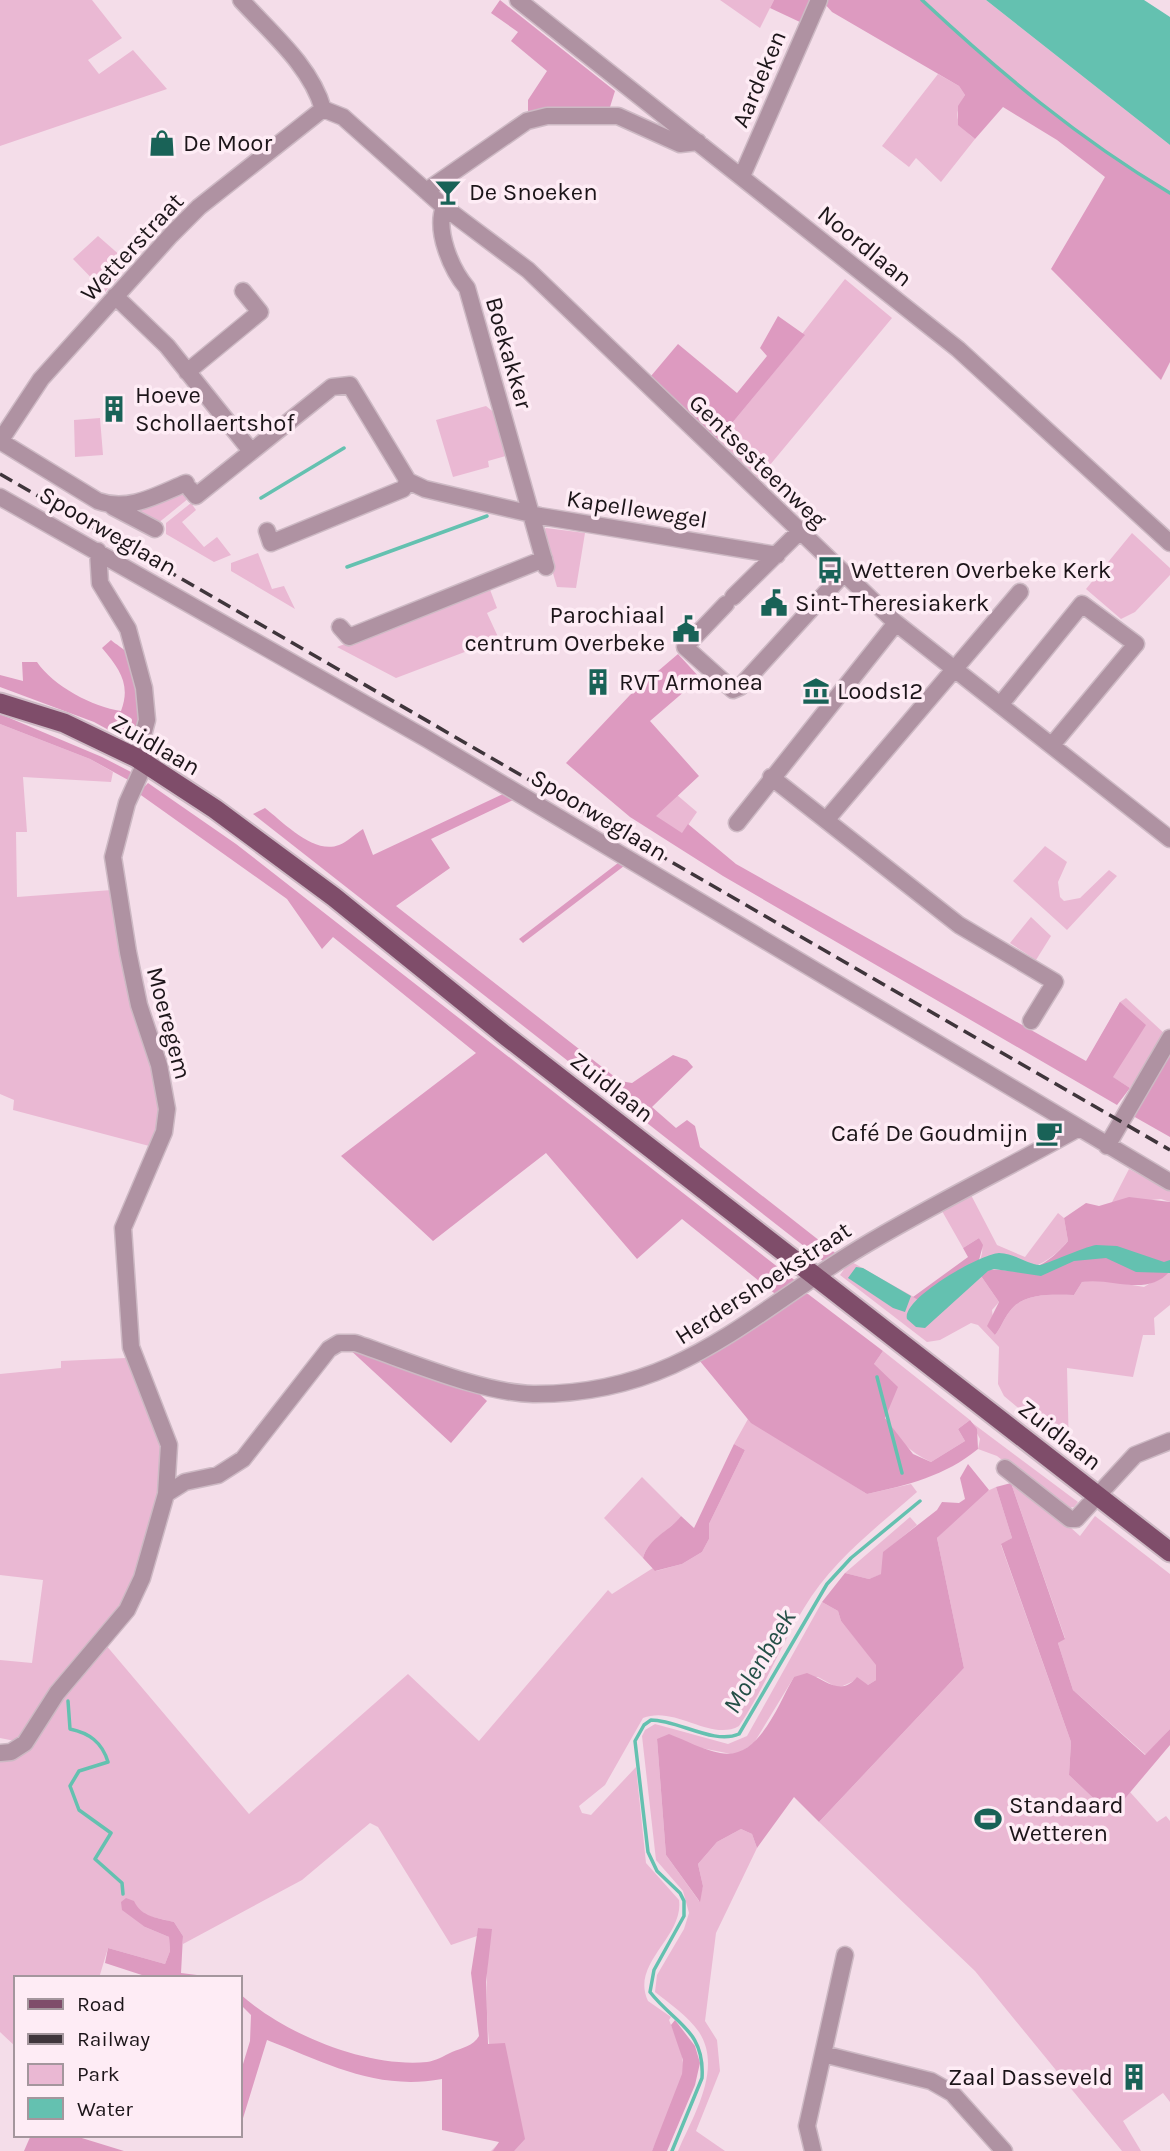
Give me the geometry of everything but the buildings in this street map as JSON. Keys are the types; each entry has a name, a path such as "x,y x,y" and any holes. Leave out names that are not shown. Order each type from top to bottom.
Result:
{"main road":[{"name":"Zuidlaan","path":"0,703 64,723 141,760 215,809 334,897 506,1036 1170,1552"}],"street":[{"path":"241,0 306,74 318,93 323,109"},
{"name":"Noordlaan","path":"518,0 958,349 1170,543"},
{"name":"Aardeken","path":"742,176 819,0"},
{"path":"618,116 629,88"},
{"name":"Gentsesteenweg","path":"323,109 343,117 444,207 528,270 896,623 1170,839"},
{"name":"Wetterstraat","path":"0,441 41,379 199,207 323,109"},
{"path":"426,191 527,121 567,115 618,116 680,144 698,142"},
{"name":"Boekakker","path":"444,207 440,219 455,274 467,288 534,515"},
{"path":"187,372 260,312 243,291"},
{"path":"115,296 167,346 251,452"},
{"path":"113,507 128,505 188,486 196,496 332,387 350,386 408,481 425,489 534,515"},
{"path":"0,441 98,501 155,529"},
{"path":"267,531 271,543 403,489 408,481"},
{"name":"Spoorweglaan","path":"0,497 438,746 1170,1182"},
{"name":"Kapellewegel","path":"340,626 349,637 545,563 534,515 777,555"},
{"path":"799,532 685,647 726,686 733,690 740,687 842,574"},
{"name":"Moeregem","path":"98,551 100,583 128,629 144,688 147,720 141,760 113,857 139,1005 159,1065 167,1109 161,1142 123,1227 131,1346 169,1445 166,1494"},
{"path":"827,819 1020,592"},
{"path":"1000,705 1082,604 1136,644 1052,745"},
{"path":"737,823 896,623"},
{"path":"771,777 959,925 1055,982 1031,1021"},
{"path":"1107,1146 1170,1038"},
{"name":"Herdershoekstraat","path":"166,1494 185,1482 218,1475 243,1458 320,1358 339,1343 355,1343 501,1390 532,1394 610,1386 698,1356 756,1320 816,1276 922,1212 1079,1128"},
{"path":"1005,1468 1070,1519 1076,1519 1135,1455 1170,1441"},
{"path":"0,1753 11,1752 25,1743 57,1693 127,1610 142,1578 166,1494"},
{"path":"813,2151 807,2126 845,1955"},
{"path":"823,2054 931,2081 952,2093 1004,2151"}],"green space":[{"path":"0,0 92,0 122,38 88,60 99,74 133,50 167,89 0,146"},
{"path":"720,0 774,0 760,28"},
{"path":"922,0 986,0 1170,145 1170,193 1041,102"},
{"path":"938,74 959,86 965,95 958,109 958,120 975,139 941,182 916,158 909,167 882,146"},
{"path":"98,236 130,264 105,292 73,259"},
{"path":"845,279 892,318 759,478 718,440 804,336 802,334"},
{"path":"486,406 501,418 513,454 488,461 489,467 453,477 436,420"},
{"path":"100,418 103,455 75,457 74,420"},
{"path":"183,487 189,498 157,524 123,509"},
{"path":"191,503 196,510 182,522 204,547 217,537 231,555 214,562 166,534 166,523"},
{"path":"546,528 585,533 576,588 557,587 541,532"},
{"path":"1132,533 1170,568 1170,575 1135,612 1121,619 1086,589"},
{"path":"258,553 272,589 284,586 295,609 231,571 231,563"},
{"path":"489,587 497,608 487,613 499,639 396,678 337,647"},
{"path":"0,724 90,759 113,772 111,782 23,777 27,832 16,832 17,897 112,890 156,1079 160,1116 153,1147 13,1110 14,1100 0,1094"},
{"path":"677,795 697,812 682,834 655,816"},
{"path":"1045,846 1067,862 1058,882 1060,897 1064,901 1080,898 1109,870 1117,876 1067,930 1013,881"},
{"path":"1031,917 1051,936 1036,960 1010,943"},
{"path":"1126,998 1165,1034 1130,1088 1087,1061 1120,1002"},
{"path":"1129,1169 1170,1191 1170,1202 1161,1199 1111,1204"},
{"path":"971,1195 997,1245 1025,1257 1058,1213 1064,1218 1068,1241 1052,1257 1035,1266 1016,1270 994,1268 981,1276 999,1302 992,1310 995,1335 1010,1311 1023,1300 1048,1295 1074,1295 1082,1282 1097,1279 1144,1287 1170,1271 1170,1305 1154,1318 1155,1335 1143,1335 1133,1377 1067,1368 1069,1450 1004,1396 998,1384 999,1347 978,1325 971,1323 940,1340 927,1342 840,1275 850,1261 921,1301 978,1264 982,1251 979,1238 963,1248 942,1211"},
{"path":"883,1351 970,1420 958,1429 965,1441 931,1462 905,1444 889,1421 880,1394 874,1364"},
{"path":"126,1358 143,1391 165,1453 156,1507 137,1572 122,1608 29,1732 15,1741 0,1738 0,1660 32,1663 43,1580 0,1575 0,1374 61,1368 61,1361"},
{"path":"748,1419 867,1494 911,1484 917,1492 856,1546 815,1591 795,1622 739,1726 717,1730 668,1716 643,1718 605,1785 579,1806 582,1813 591,1815 636,1767 646,1863 679,1900 674,1926 651,1962 644,1987 648,2001 671,2017 669,2020 683,2063 677,2097 652,2151 491,2151 500,2142 487,2010 491,1930 479,1928 477,1936 451,1945 378,1827 370,1823 302,1880 183,1944 183,1936 174,1922 148,1916 138,1909 145,1927 169,1937 170,1951 165,1964 108,1948 100,1976 14,1976 14,2045 0,2032 0,1759 34,1742 75,1681 105,1644 249,1814 408,1674 479,1741 608,1590 612,1594 653,1568 656,1571 682,1564 702,1552 709,1539 709,1524 745,1450 734,1444"},
{"path":"971,1422 1078,1502 1074,1507 1064,1509 997,1456 978,1449 980,1439"},
{"path":"642,1477 681,1516 654,1540 643,1558 604,1518"},
{"path":"1019,1481 1080,1536 1095,1516 1170,1574 1170,1729 1146,1755 1073,1690 1058,1643 1065,1638 1011,1483"},
{"name":"Standaard Wetteren","path":"996,1487 1012,1538 1001,1545 1071,1742 1069,1775 1111,1815 1130,1792 1157,1822 1166,1816 1170,1821 1170,2102 1163,2093 1123,2121 1141,2151 1122,2151 975,1971 819,1822 964,1668 937,1538 983,1493"},
{"path":"910,1517 917,1525 884,1552 882,1574 869,1579 845,1573"},
{"path":"822,1602 838,1611 841,1621 877,1665 876,1680 868,1685 854,1681 838,1688 818,1677 794,1677 754,1743 736,1755 657,1739 666,1855 699,1901 703,1886 698,1864 717,1842 741,1829 752,1834 757,1848 716,1933 705,2021 717,2040 720,2071 696,2131 725,2151 678,2151 698,2108 707,2077 708,2061 706,2046 695,2026 655,1992 657,1975 684,1929 689,1913 683,1891 656,1860 642,1736 645,1730 655,1724 728,1744 747,1736"}],"shaded area":[{"path":"500,0 615,91 610,107 557,108 528,115 528,100 547,71 511,41 518,32 491,13"},
{"path":"774,0 922,0 1041,102 1170,193 1170,362 1161,380 1051,269 1105,177 1057,140 1003,107 975,139 958,125 958,106 965,95 959,86 832,12 824,3 802,23 770,8"},
{"path":"778,316 805,335 718,440 651,376 678,344 737,393 767,356 760,348"},
{"path":"111,640 127,652 135,670 139,706 137,736 127,740 94,722 0,687 0,675 23,681 22,662 37,662 53,679 74,694 98,705 121,711 125,693 122,678 102,648"},
{"path":"678,654 700,678 650,721 699,776 656,816 682,833 688,824 736,864 1086,1061 1120,1002 1146,1025 1113,1077 1130,1088 1117,1105 723,876 630,817 566,763 630,695"},
{"path":"0,714 102,757 131,772 130,781 90,759 0,724"},
{"path":"148,783 236,844 797,1282 779,1297 682,1219 637,1259 546,1153 433,1241 341,1156 476,1053 333,937 322,949 287,899 138,793"},
{"path":"503,794 513,800 431,839 450,868 396,906 620,1081 632,1083 673,1055 687,1060 693,1067 652,1107 676,1128 687,1120 695,1126 700,1147 839,1256 823,1261 253,814 265,808 299,835 329,847 342,844 363,829 373,855"},
{"path":"618,863 624,866 523,943 519,939"},
{"path":"1170,1052 1170,1137 1133,1116"},
{"path":"1129,1197 1170,1202 1170,1271 1151,1283 1129,1285 1082,1282 1074,1295 1048,1295 1023,1300 1010,1311 995,1335 987,1326 999,1302 981,1276 983,1271 1019,1271 1035,1267 1050,1259 1068,1241 1064,1218 1086,1203 1099,1206"},
{"path":"979,1238 983,1245 978,1264 920,1301 913,1297 968,1257 963,1248"},
{"path":"802,1294 808,1294 883,1351 874,1364 898,1387 885,1418 913,1454 931,1462 965,1441 958,1429 970,1420 977,1429 978,1449 939,1473 867,1494 751,1423 699,1360"},
{"path":"347,1347 470,1385 487,1401 451,1443"},
{"path":"734,1444 745,1450 709,1524 709,1539 702,1552 682,1564 655,1571 643,1558 646,1551 654,1540 681,1516 694,1528"},
{"path":"968,1464 989,1490 937,1538 964,1668 819,1822 794,1797 757,1848 752,1834 741,1829 717,1842 698,1864 703,1886 700,1902 666,1855 657,1739 669,1734 714,1752 734,1753 746,1748 766,1728 794,1677 807,1673 839,1686 851,1683 857,1677 868,1685 876,1680 876,1665 841,1621 838,1611 822,1602 845,1573 869,1579 881,1574 883,1552 937,1510 942,1502 959,1503 965,1499 960,1478"},
{"path":"1011,1483 1065,1639 1058,1643 1073,1690 1145,1755 1170,1729 1170,1745 1111,1815 1069,1775 1071,1742 1001,1544 1012,1538 996,1487"},
{"path":"126,1898 134,1901 146,1914 174,1922 183,1936 181,1973 205,1976 145,1976 105,1963 108,1948 165,1964 170,1951 169,1937 145,1927 122,1910 121,1902"},
{"path":"478,1928 492,1929 486,1982 488,2044 505,2043 525,2139 514,2151 493,2151 499,2142 442,2130 442,2079 418,2082 373,2078 331,2066 267,2040 242,2121 242,2067 250,2041 251,2015 242,2006 242,1996 258,2009 303,2035 353,2054 379,2060 430,2061 467,2046 479,2036 471,1973"},
{"path":"675,2020 695,2046 700,2063 695,2085 667,2151 652,2151 682,2074 683,2060 671,2025"},
{"path":"30,2137 78,2137 124,2151 24,2151"}],"water":[{"path":"986,0 1144,0 1170,17 1170,145"},
{"path":"1096,1245 1117,1246 1164,1262 1170,1260 1170,1273 1136,1272 1106,1258 1074,1261 1041,1276 994,1269 988,1271 925,1328 916,1327 907,1319 908,1310 928,1290 960,1269 989,1255 1004,1253 1040,1265"},
{"path":"856,1267 863,1268 911,1296 905,1312 893,1308 848,1278"}],"waterway":[{"path":"922,0 980,53 1041,103 1104,150 1170,193"},
{"path":"261,498 344,448"},
{"path":"347,567 487,516"},
{"name":"Molenbeek","path":"877,1377 902,1473"},
{"name":"Molenbeek","path":"672,2151 702,2078 702,2062 693,2038 650,1992 654,1970 684,1916 684,1901 680,1893 657,1871 648,1852 635,1741 644,1725 651,1720 718,1736 739,1734 827,1584 851,1558 920,1501"},
{"path":"68,1701 70,1729 94,1740 108,1762 79,1771 70,1786 79,1810 111,1833 95,1859 122,1883 123,1894"}],"railway":[{"path":"0,474 1170,1150"}],"place":[{"name":"De Moor","path":"162,143"},
{"name":"De Snoeken","path":"448,192"},
{"name":"Hoeve Schollaertshof","path":"114,409"},
{"name":"Wetteren Overbeke Kerk","path":"830,570"},
{"name":"Sint-Theresiakerk","path":"774,603"},
{"name":"Parochiaal centrum Overbeke","path":"686,629"},
{"name":"RVT Armonea","path":"598,682"},
{"name":"Loods12","path":"816,691"},
{"name":"Café De Goudmijn","path":"1049,1133"},
{"name":"Standaard Wetteren","path":"988,1819"},
{"name":"Zaal Dasseveld","path":"1134,2077"}]}
